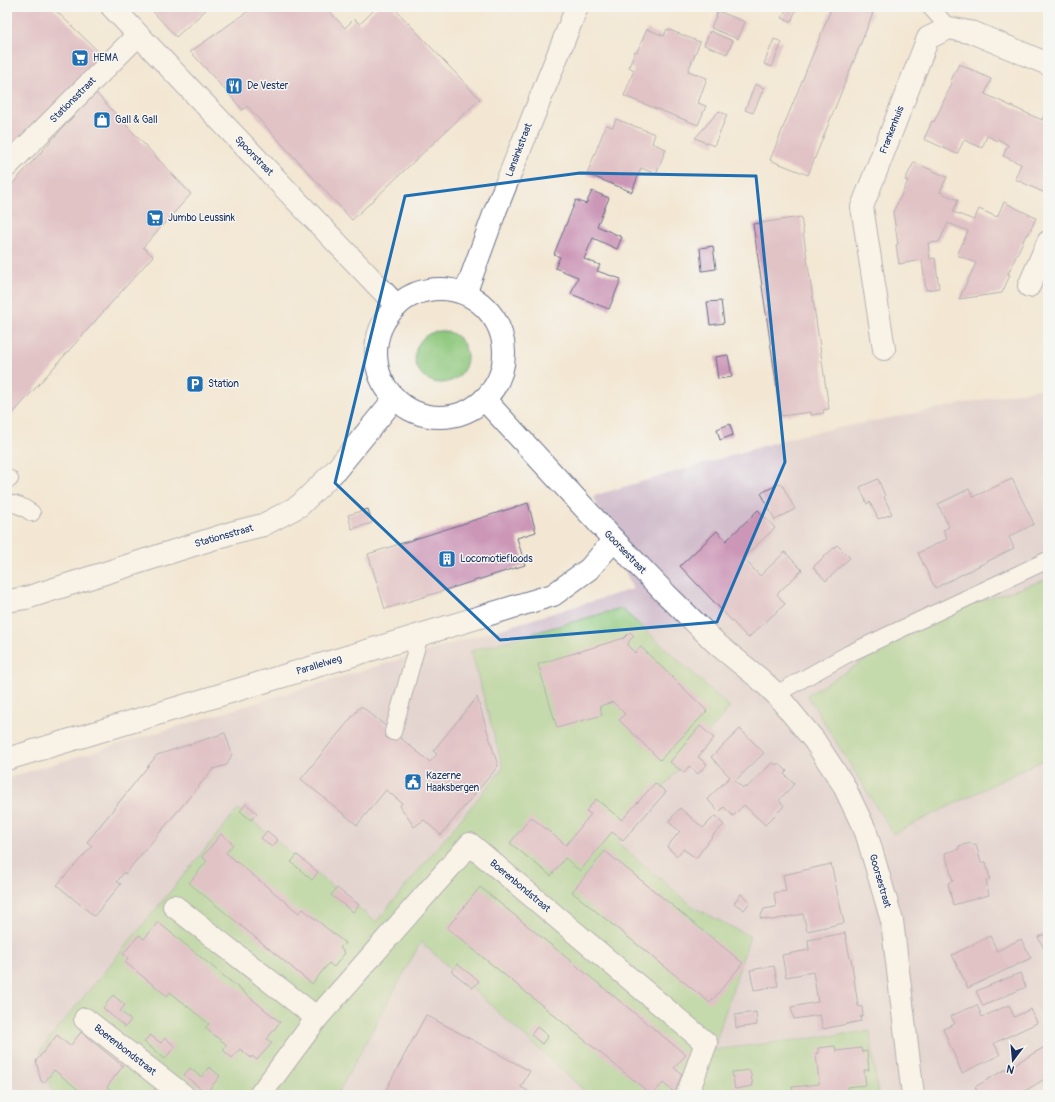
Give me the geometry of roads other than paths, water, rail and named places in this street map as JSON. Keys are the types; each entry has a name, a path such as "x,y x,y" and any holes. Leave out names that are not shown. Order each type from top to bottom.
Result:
{"street":[{"name":"Spoorstraat","path":"112,7 392,300"},
{"name":"Lansinkstraat","path":"465,294 502,194 577,7"},
{"path":"949,28 974,33 1048,64"},
{"name":"Frankenhuis","path":"884,350 862,207 928,38 949,28"},
{"name":"Stationsstraat","path":"7,166 138,35"},
{"path":"1029,286 1048,242"},
{"path":"437,289 451,290 465,294 477,301 496,322 504,348 503,362 499,376 493,389 484,399 472,408 460,413 446,416 432,416 419,413 406,407 395,398 386,386 376,359 380,329 387,317 392,300 437,289"},
{"name":"Stationsstraat","path":"7,601 26,598 230,533 263,525 299,506 336,470 395,398"},
{"name":"Goorsestraat","path":"484,399 666,594 718,645 776,694 814,740 839,778 866,832 892,921 913,1095"},
{"name":"Parallelweg","path":"7,759 553,595 589,569 614,540"},
{"name":"Boerenbondstraat","path":"260,1095 317,1018 470,844 706,1043 687,1095"},
{"path":"174,906 317,1018"},
{"name":"Boerenbondstraat","path":"85,1019 183,1095"}],"lane":[{"path":"930,7 949,28"},
{"path":"7,504 10,503 24,508 32,513"},
{"path":"776,694 848,654 1048,560"},
{"path":"393,732 420,635"}],"place":[{"name":"HEMA","path":"80,58"},
{"name":"De Vester","path":"234,86"},
{"name":"Gall & Gall","path":"102,120"},
{"name":"Jumbo Leussink","path":"155,218"},
{"name":"Station","path":"195,384"},
{"name":"Locomotiefloods","path":"447,559"},
{"name":"Kazerne Haaksbergen","path":"413,782"}]}
